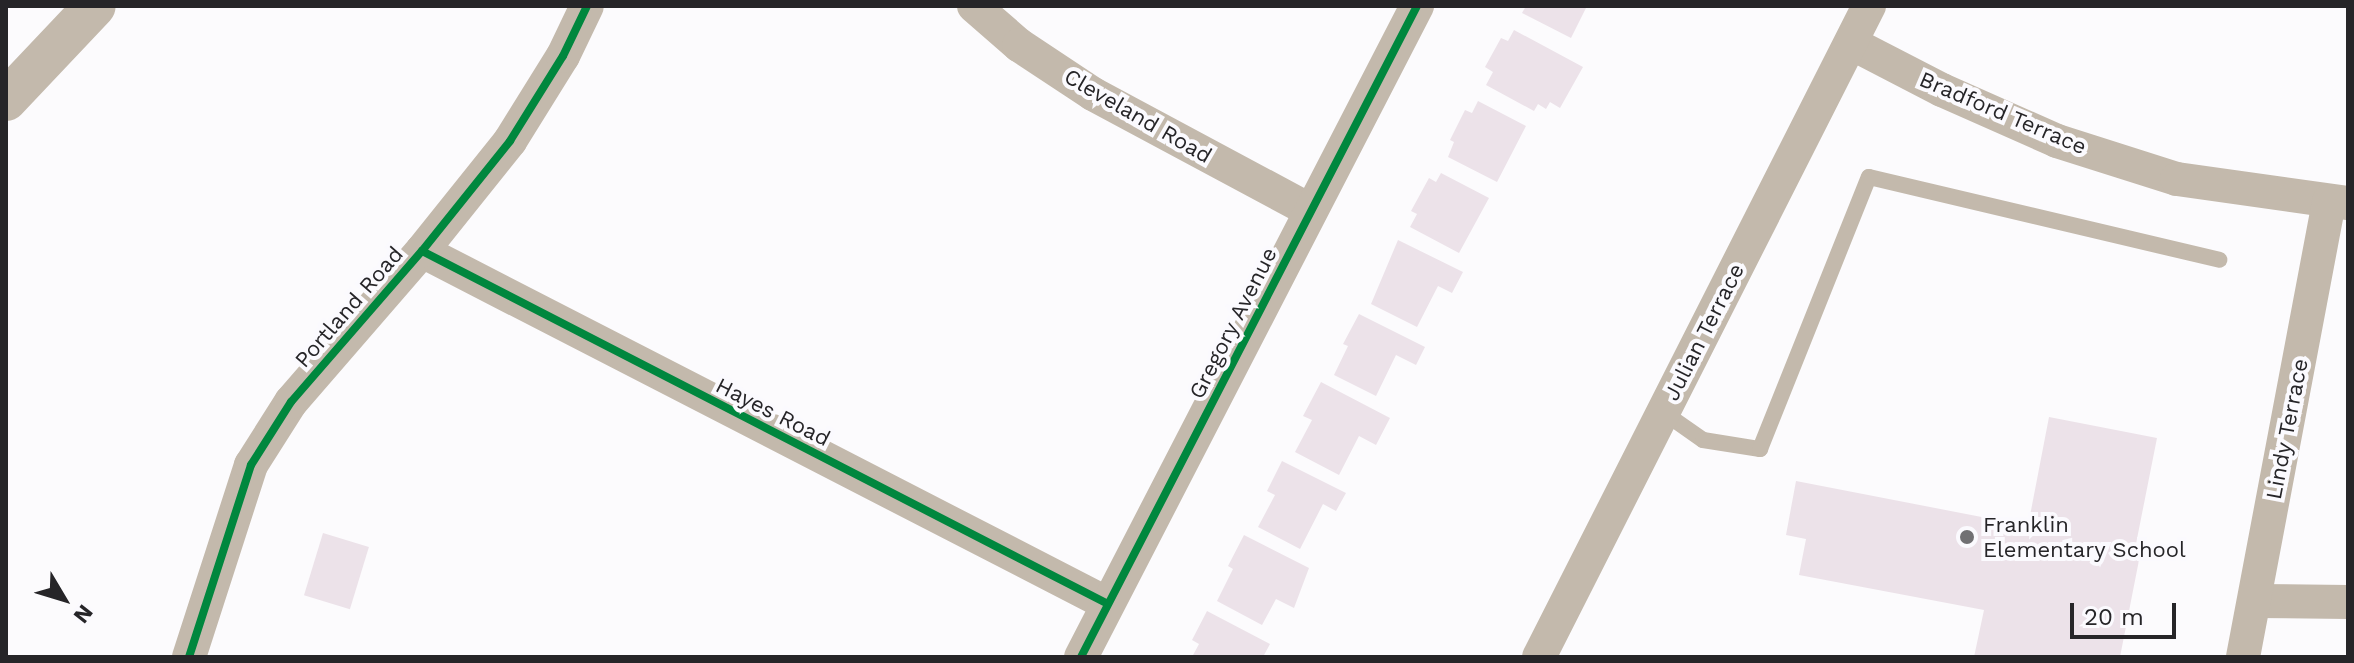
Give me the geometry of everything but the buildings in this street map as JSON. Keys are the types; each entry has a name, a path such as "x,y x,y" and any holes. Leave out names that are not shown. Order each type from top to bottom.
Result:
{"street":[{"path":"6,100 95,6"},
{"name":"Portland Road","path":"189,657 251,465 291,402 422,251 510,141 563,56 587,6"},
{"name":"Cleveland Road","path":"974,6 1019,45 1093,94 1311,211"},
{"name":"Gregory Avenue","path":"1081,657 1417,6"},
{"name":"Julian Terrace","path":"1539,657 1869,6"},
{"name":"Bradford Terrace","path":"1851,43 1942,90 2057,141 2177,179 2338,202"},
{"name":"Lindy Terrace","path":"2243,657 2338,202"},
{"name":"Hayes Road","path":"422,251 1108,604"},
{"path":"2255,601 2348,602"}],"lane":[{"path":"1663,412 1703,440 1760,449 1869,177 2219,260"}],"cycle path":[{"path":"189,657 251,465 291,402 422,251 510,141 563,56 587,6"},
{"path":"1081,657 1417,6"},
{"path":"422,251 1108,604"}],"place":[{"name":"Franklin Elementary School","path":"1967,537"}]}
